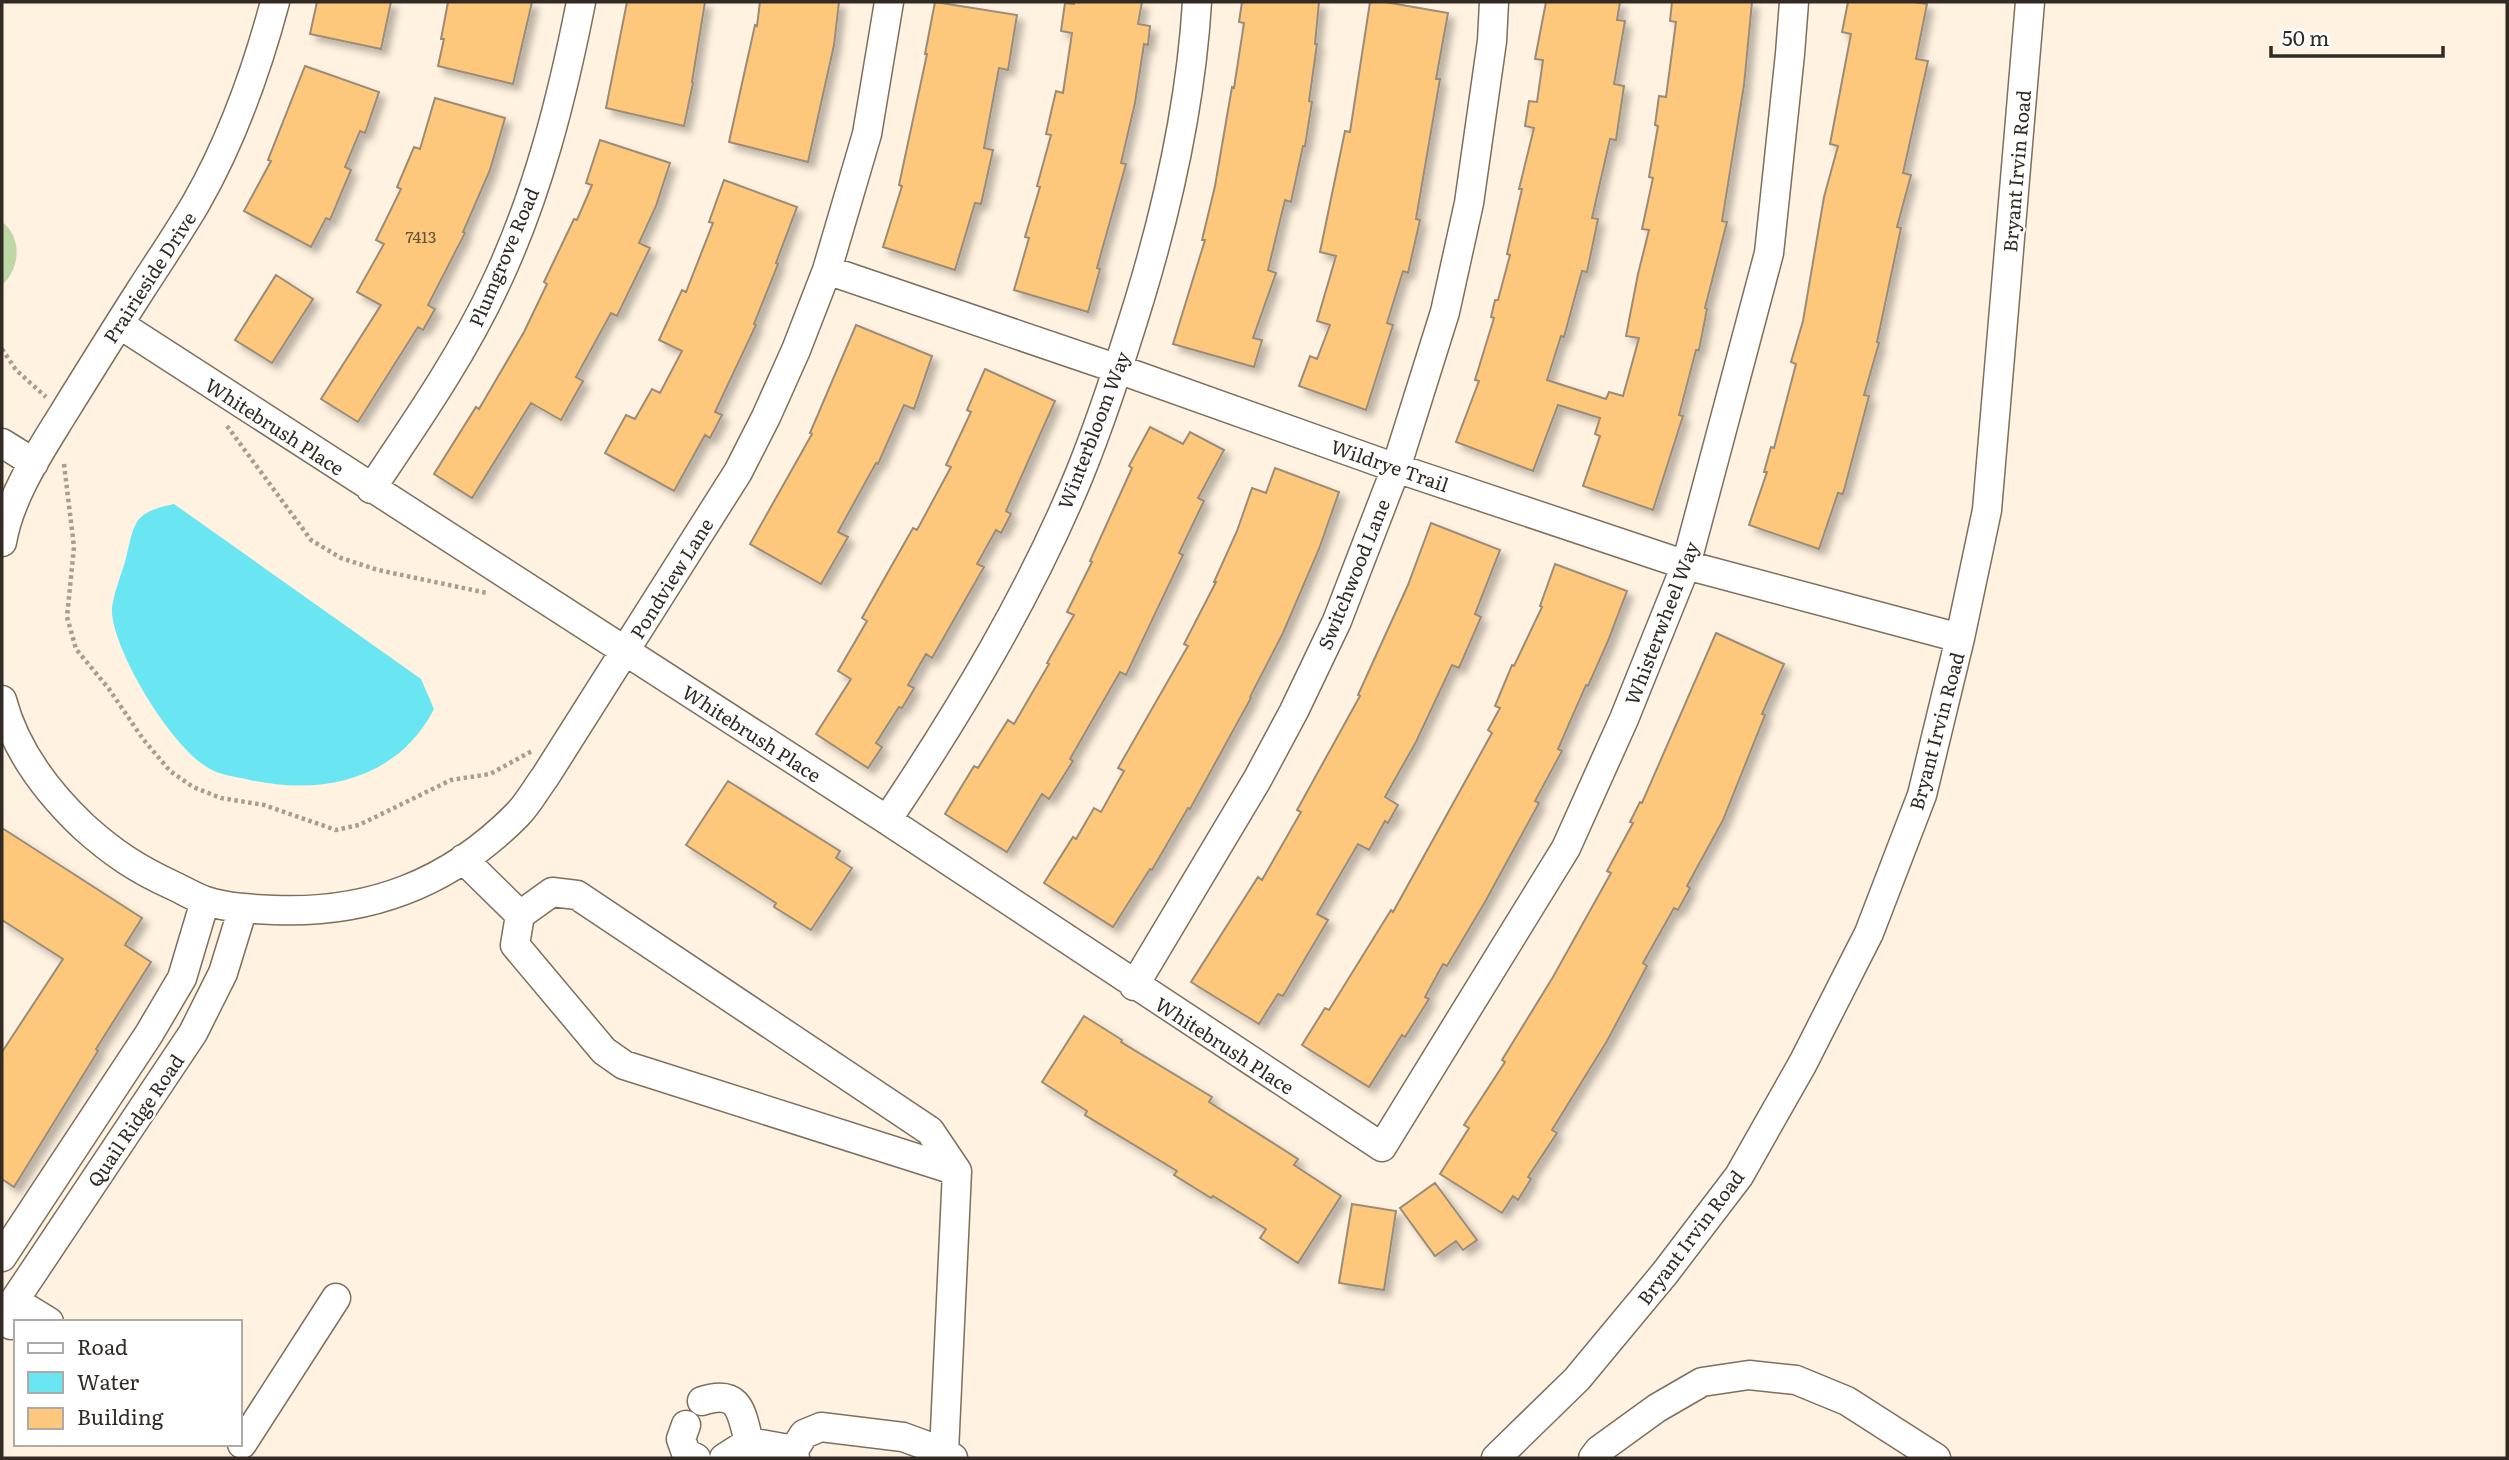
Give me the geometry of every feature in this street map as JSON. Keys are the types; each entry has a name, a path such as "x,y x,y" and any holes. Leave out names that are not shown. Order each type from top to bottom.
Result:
{"street":[{"name":"Prairieside Drive","path":"2,542 21,487 46,469 119,324 195,204 216,165 241,112 275,2"},
{"name":"Plumgrove Road","path":"371,489 456,360 511,250 537,181 554,122 581,2"},
{"name":"Pondview Lane","path":"205,901 243,908 305,911 349,907 393,896 429,880 463,859 519,813 545,777 738,472 766,417 827,270 867,134 889,2"},
{"name":"Winterbloom Way","path":"887,820 961,704 1024,590 1079,474 1118,369 1157,241 1178,145 1194,44 1197,2"},
{"name":"Switchwood Lane","path":"1134,986 1257,780 1294,711 1337,621 1396,468 1445,312 1469,203 1492,41 1494,2"},
{"name":"Whisterwheel Way","path":"1382,1147 1566,848 1624,719 1686,565 1769,253 1794,2"},
{"name":"Bryant Irvin Road","path":"1496,1458 1577,1378 1665,1273 1739,1175 1797,1074 1869,933 1918,807 1961,638 1987,510 2030,2"},
{"name":"Wildrye Trail","path":"827,270 1118,369 1396,468 1686,565 1961,638"},
{"name":"Whitebrush Place","path":"119,324 887,820 1134,986 1382,1147"},
{"path":"2,443 46,469"},
{"path":"2,700 23,753 61,805 99,841 134,867 205,901"},
{"path":"463,859 520,915"},
{"path":"724,1458 749,1442 794,1454 804,1434 821,1427 903,1437 948,1455 957,1171 930,1131 577,895 552,892 520,915 515,945 604,1051 624,1065 957,1171"},
{"name":"Quail Ridge Road","path":"2,1257 149,1034 182,978 205,901"},
{"name":"Quail Ridge Road","path":"8,1326 192,1033 223,973 243,908"},
{"path":"243,1449 336,1298"},
{"path":"15,1320 28,1309 46,1320"},
{"path":"1593,1458 1657,1408 1702,1382 1749,1375 1796,1380 1847,1401 1936,1458"},
{"path":"702,1401 718,1396 731,1399 741,1412 749,1442"},
{"path":"686,1425 681,1439 687,1453 696,1458"}],"path":[{"path":"2,349 16,370 46,397 53,386"},
{"path":"226,425 310,540 341,558 378,570 453,584 498,596 475,581"},
{"path":"71,452 64,464 74,547 67,617 76,649 152,750 170,771 193,787 221,799 264,805 336,830 359,825 451,780 490,774 523,754 536,750 530,760"},
{"path":"46,469 64,464"}],"green space":[{"path":"2,222 13,236 17,254 13,271 2,285"}],"water":[{"path":"174,504 421,679 434,709 419,733 400,752 356,777 304,786 250,780 218,773 199,761 182,745 150,702 136,677 124,653 112,613 137,522 150,511"}],"building":[{"path":"317,2 391,2 381,49 310,34"},
{"path":"448,2 532,2 513,84 438,66"},
{"path":"627,2 705,2 684,126 606,108"},
{"path":"760,2 839,2 834,45 808,162 729,142 755,25 757,26"},
{"path":"935,2 1017,15 1008,70 999,68 984,148 993,150 981,204 975,203 955,270 883,247 902,186 899,185 927,54"},
{"path":"1142,2 1138,24 1150,26 1148,45 1144,44 1135,103 1121,163 1126,164 1097,268 1100,269 1088,312 1014,290 1029,238 1025,237 1040,187 1037,186 1051,135 1046,134 1056,91 1063,93 1072,33 1061,31 1065,3"},
{"path":"1242,2 1319,2 1317,44 1309,101 1312,102 1305,146 1291,202 1285,200 1268,270 1276,273 1253,338 1262,340 1254,367 1173,344 1205,240 1202,240 1215,186 1232,87 1234,88 1244,23 1239,22"},
{"path":"1370,2 1448,13 1436,79 1440,79 1416,219 1420,220 1408,273 1403,271 1387,323 1393,325 1366,410 1299,386 1310,356 1317,359 1330,325 1317,321 1336,256 1320,252 1345,131 1350,132"},
{"path":"1546,2 1620,2 1617,20 1625,21 1614,84 1624,86 1616,140 1610,139 1592,218 1598,219 1587,272 1582,271 1564,337 1561,336 1547,380 1606,399 1609,392 1623,396 1639,338 1626,336 1649,230 1642,229 1653,178 1649,177 1658,126 1655,125 1659,96 1666,97 1676,22 1670,21 1672,2 1752,2 1744,85 1722,221 1727,222 1705,308 1707,309 1699,350 1696,350 1679,415 1683,416 1653,510 1583,486 1600,436 1595,434 1600,418 1558,405 1533,471 1456,442 1479,381 1475,380 1494,318 1491,317 1495,300 1498,300 1510,255 1507,254 1522,189 1519,189 1534,128 1525,126 1529,101 1537,102 1543,60 1535,59"},
{"path":"1848,2 1927,4 1916,59 1928,61 1903,173 1911,175 1897,227 1901,228 1877,342 1879,343 1864,395 1869,396 1843,494 1838,493 1819,549 1749,525 1767,472 1764,472 1771,447 1774,448 1796,364 1791,362 1803,321 1824,197 1838,146 1830,144 1851,34 1842,32"},
{"path":"305,66 379,92 365,133 360,131 345,167 351,170 330,220 326,218 311,247 244,211 271,161 268,160"},
{"path":"435,98 505,118 490,170 463,232 465,233 428,305 435,309 423,330 418,327 358,422 321,399 381,305 357,292 384,244 376,240 401,189 397,187 414,147 420,149"},
{"path":"600,140 670,163 656,206 639,243 650,248 617,316 611,313 576,377 583,381 561,420 531,403 472,498 434,474 476,407 479,409 524,332 547,284 544,282 592,185 586,183"},
{"path":"724,180 797,207 754,324 756,325 715,412 722,415 710,438 705,435 674,491 605,453 626,415 635,419 652,389 660,393 682,351 659,340 682,290 686,292 713,223 709,222"},
{"path":"276,275 313,299 272,363 235,340"},
{"path":"856,325 932,356 914,409 904,405 878,464 876,463 838,532 848,537 821,584 750,544 812,434 810,433"},
{"path":"985,369 1055,401 1006,511 1011,514 1001,533 996,530 977,564 984,567 932,658 926,654 908,685 914,688 876,743 882,747 868,768 816,734 851,679 838,671 867,621 862,618 913,528 917,530 951,467 946,465 971,412 967,410"},
{"path":"1150,427 1183,444 1190,432 1224,450 1198,498 1204,501 1179,553 1183,555 1126,675 1120,672 1070,759 1073,761 1049,799 1042,794 1007,852 945,814 974,766 978,768 1008,720 1014,724 1049,664 1047,663 1074,615 1067,612 1092,562 1090,561 1132,468 1129,466"},
{"path":"1275,468 1339,492 1319,549 1283,633 1251,698 1190,809 1188,808 1152,870 1150,869 1113,927 1044,883 1073,837 1076,839 1094,808 1101,812 1124,771 1118,768 1188,646 1184,644 1216,582 1252,488 1266,493"},
{"path":"1431,523 1500,550 1475,614 1481,617 1459,668 1452,665 1416,742 1385,797 1398,805 1388,823 1385,821 1369,850 1358,844 1317,914 1328,920 1283,996 1278,994 1259,1024 1191,982 1258,877 1262,880 1301,812 1297,810 1360,696 1358,695 1408,585"},
{"path":"1555,564 1627,591 1608,641 1558,749 1562,751 1535,801 1539,803 1447,966 1443,964 1425,997 1429,999 1369,1087 1302,1045 1325,1008 1329,1010 1391,910 1393,912 1492,733 1488,730 1500,708 1495,706 1512,665 1514,666 1542,607 1540,606"},
{"path":"1716,633 1784,664 1762,714 1765,715 1723,820 1687,886 1690,888 1678,910 1674,908 1643,963 1647,966 1607,1041 1552,1130 1557,1133 1528,1177 1531,1179 1518,1200 1513,1196 1502,1213 1440,1174 1469,1128 1464,1125 1505,1062 1502,1060 1553,977 1611,873 1607,871 1633,823 1630,822 1640,802 1642,803"},
{"path":"728,781 840,851 836,858 852,868 811,930 774,907 776,903 686,845"},
{"path":"2,828 142,918 125,945 151,962 14,1187 2,1179 2,1052 63,959 2,920"},
{"path":"1084,1016 1122,1040 1121,1042 1212,1097 1209,1102 1298,1159 1294,1165 1341,1196 1298,1263 1260,1238 1266,1229 1174,1175 1177,1171 1085,1115 1087,1111 1042,1082"},
{"path":"1435,1183 1477,1240 1463,1250 1456,1241 1435,1256 1400,1208"},
{"path":"1352,1204 1396,1211 1384,1290 1339,1283"}]}
